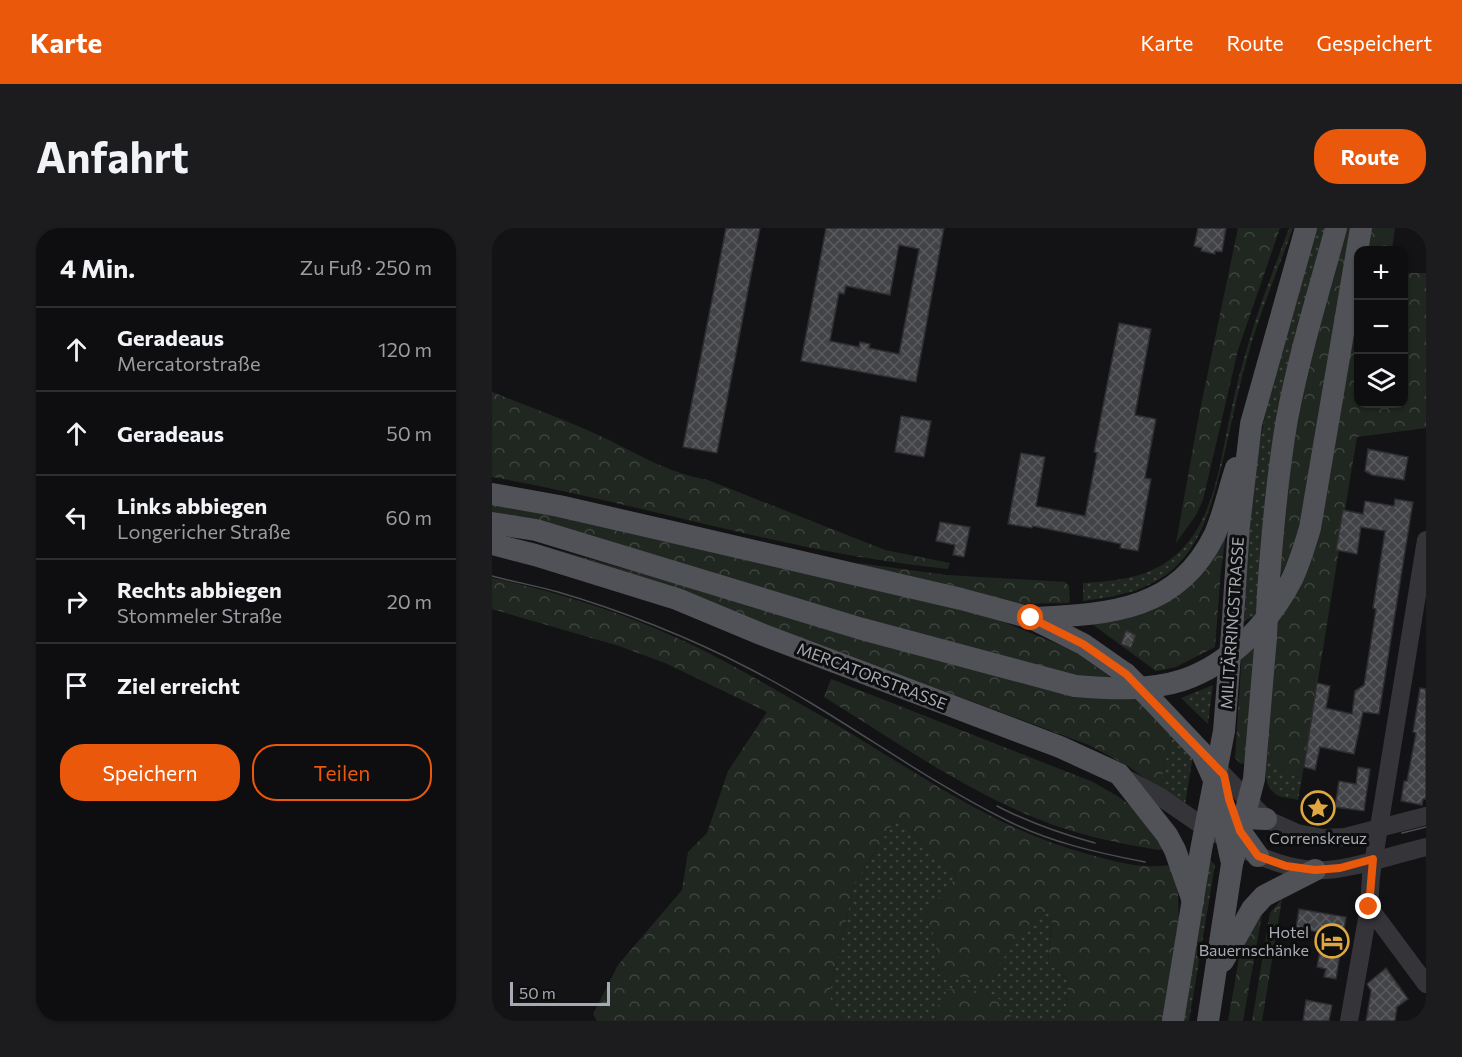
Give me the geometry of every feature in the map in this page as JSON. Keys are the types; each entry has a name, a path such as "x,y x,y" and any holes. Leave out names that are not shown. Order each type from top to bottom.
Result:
{"main road":[{"name":"MILITÄRRINGSTRASSE","path":"1208,1021 1231,831 1216,765 1229,667 1239,525 1251,424 1306,228"},
{"name":"MILITÄRRINGSTRASSE","path":"1173,1021 1193,901 1231,831 1254,779 1276,491 1296,376 1336,228"},
{"path":"492,523 536,530 862,629 1075,686 1152,687 1183,680 1225,659 1251,635 1272,610 1291,581 1302,555 1310,528 1361,228"},
{"path":"1031,618 1112,610 1136,605 1156,597 1183,579 1203,554 1216,532 1251,424"},
{"path":"492,494 558,506 668,531 961,599 1031,618 1083,644 1126,674 1216,765 1229,799 1231,831 1258,856"},
{"name":"MERCATORSTRASSE","path":"492,544 676,599 761,634 1060,747 1119,774"},
{"path":"1119,774 1167,835 1193,901"},
{"path":"1215,975 1252,909 1264,896 1315,870"}],"street":[{"path":"1349,1021 1369,907 1373,859 1426,540"},
{"name":"MERCATORSTRASSE","path":"1119,774 1231,831 1298,833 1324,838 1345,837 1426,816"},
{"path":"1258,856 1286,866 1315,870 1340,868 1426,847"},
{"path":"1369,907 1401,947 1426,984"},
{"path":"1360,954 1376,942 1391,943 1401,947"}],"green space":[{"path":"1238,228 1280,228 1238,350 1203,500 1196,515 1176,543 1198,420"},
{"path":"1289,228 1293,228 1251,345 1216,487 1197,538 1172,570 1149,585 1124,594 1083,601 1083,583 1137,576 1172,558 1183,548 1203,517 1211,500 1221,462 1235,391 1252,330"},
{"path":"1315,228 1328,228 1258,614 1244,621 1250,519 1262,429"},
{"path":"1345,228 1353,228 1299,527 1289,559 1281,575 1279,574 1283,509 1304,381"},
{"path":"1371,228 1395,228 1393,246 1369,246"},
{"path":"1408,273 1426,273 1426,428 1357,437 1336,549 1339,550 1302,778 1280,767 1266,747 1274,627 1354,318 1354,408 1408,408"},
{"path":"492,392 583,428 671,470 708,480 885,550 950,563 948,569 833,552 492,477"},
{"path":"492,501 982,613 1072,650 1113,679 1080,679 492,516"},
{"path":"1230,504 1221,571 1215,647 1176,667 1156,671 1092,624 1161,601"},
{"path":"526,541 852,633 1136,697 1173,731 1159,789 1128,766 1089,745"},
{"path":"858,563 947,575 1065,582 1069,586 1070,601 1068,603 1015,604 886,575"},
{"path":"492,578 581,601 695,646 823,717 962,800 1026,832 1060,846 1114,861 1142,866 1171,865 1178,892 1179,927 1163,1021 1055,1021 1066,1007 1068,981 1048,962 1052,916 1045,912 1029,925 988,979 939,975 935,937 925,914 957,876 897,817 854,885 829,996 841,1021 597,1021 593,1014 618,965 682,890 688,852 707,833 728,771 767,712 665,663 619,646 492,609"},
{"path":"1256,646 1245,763 1241,764 1235,758 1242,652"},
{"path":"831,679 1093,782 1133,808 1164,849 1127,844 1067,830 982,793 955,779 824,697"},
{"path":"1213,685 1208,724 1181,698"},
{"path":"1173,731 1193,755 1185,805 1159,789"},
{"path":"1266,747 1280,767 1302,778 1298,800 1279,796 1269,787 1265,774"},
{"path":"897,817 957,876 925,914 935,937 939,975 1029,925 1045,912 1052,915 1048,962 1068,981 1066,1007 1055,1021 1014,1021 1000,1000 980,991 934,1013 936,1021 841,1021 829,996 854,885"},
{"path":"1210,860 1215,865 1189,1021 1181,1021"},
{"path":"1282,899 1262,1021 1252,1021 1270,913"},
{"path":"1263,909 1243,1021 1228,1021 1240,953"},
{"path":"948,989 980,991 1001,1000 1014,1021 936,1021 934,1013"}],"building":[{"path":"726,228 760,228 717,453 683,447"},
{"path":"826,228 944,228 916,382 801,361","holes":["899,245 919,249 899,354 869,348 870,344 860,342 859,347 830,341 839,293 844,294 846,286 890,295"]},
{"path":"1198,228 1226,228 1222,252 1215,251 1215,254 1201,251 1202,248 1194,246"},
{"path":"1119,323 1151,329 1135,415 1156,419 1145,478 1151,479 1138,551 1120,548 1121,544 1033,526 1032,528 1008,524 1021,453 1045,457 1036,506 1085,516 1097,453 1094,452"},
{"path":"901,416 931,421 924,457 895,452"},
{"path":"1368,449 1408,457 1404,480 1372,475 1365,471"},
{"path":"1395,499 1413,502 1379,714 1363,712 1354,754 1320,747 1315,770 1304,767 1317,683 1330,686 1326,708 1352,714 1355,691 1364,685 1376,609 1373,608 1385,531 1361,527 1357,554 1336,550 1343,510 1363,514 1365,501 1394,506"},
{"path":"940,522 970,527 964,557 953,555 955,545 936,541"},
{"path":"1126,630 1136,635 1131,648 1121,644"},
{"path":"1420,688 1426,689 1426,799 1423,799 1422,805 1401,801 1416,733 1413,732"},
{"path":"1358,767 1370,769 1364,811 1335,807 1339,781 1356,784"},
{"path":"1299,909 1346,917 1336,979 1324,977 1326,969 1317,967 1323,933 1296,928"},
{"path":"1386,968 1408,999 1397,1007 1395,1021 1366,1021 1371,991 1367,984"},
{"path":"1306,1000 1332,1005 1329,1021 1303,1021"}],"tram line":[{"path":"492,576 582,599 679,636 726,657 781,686 973,803 1022,828 1092,851 1145,862"},
{"path":"997,806 1045,827 1095,843"},
{"path":"1402,833 1426,827"}],"place":[{"name":"Correnskreuz","path":"1318,808"},
{"name":"Hotel Bauernschänke","path":"1332,941"}],"route":[{"path":"1031,618 1083,644 1126,674 1224,775 1240,831 1258,856 1286,866 1315,870 1340,868 1373,859 1369,907"}]}
